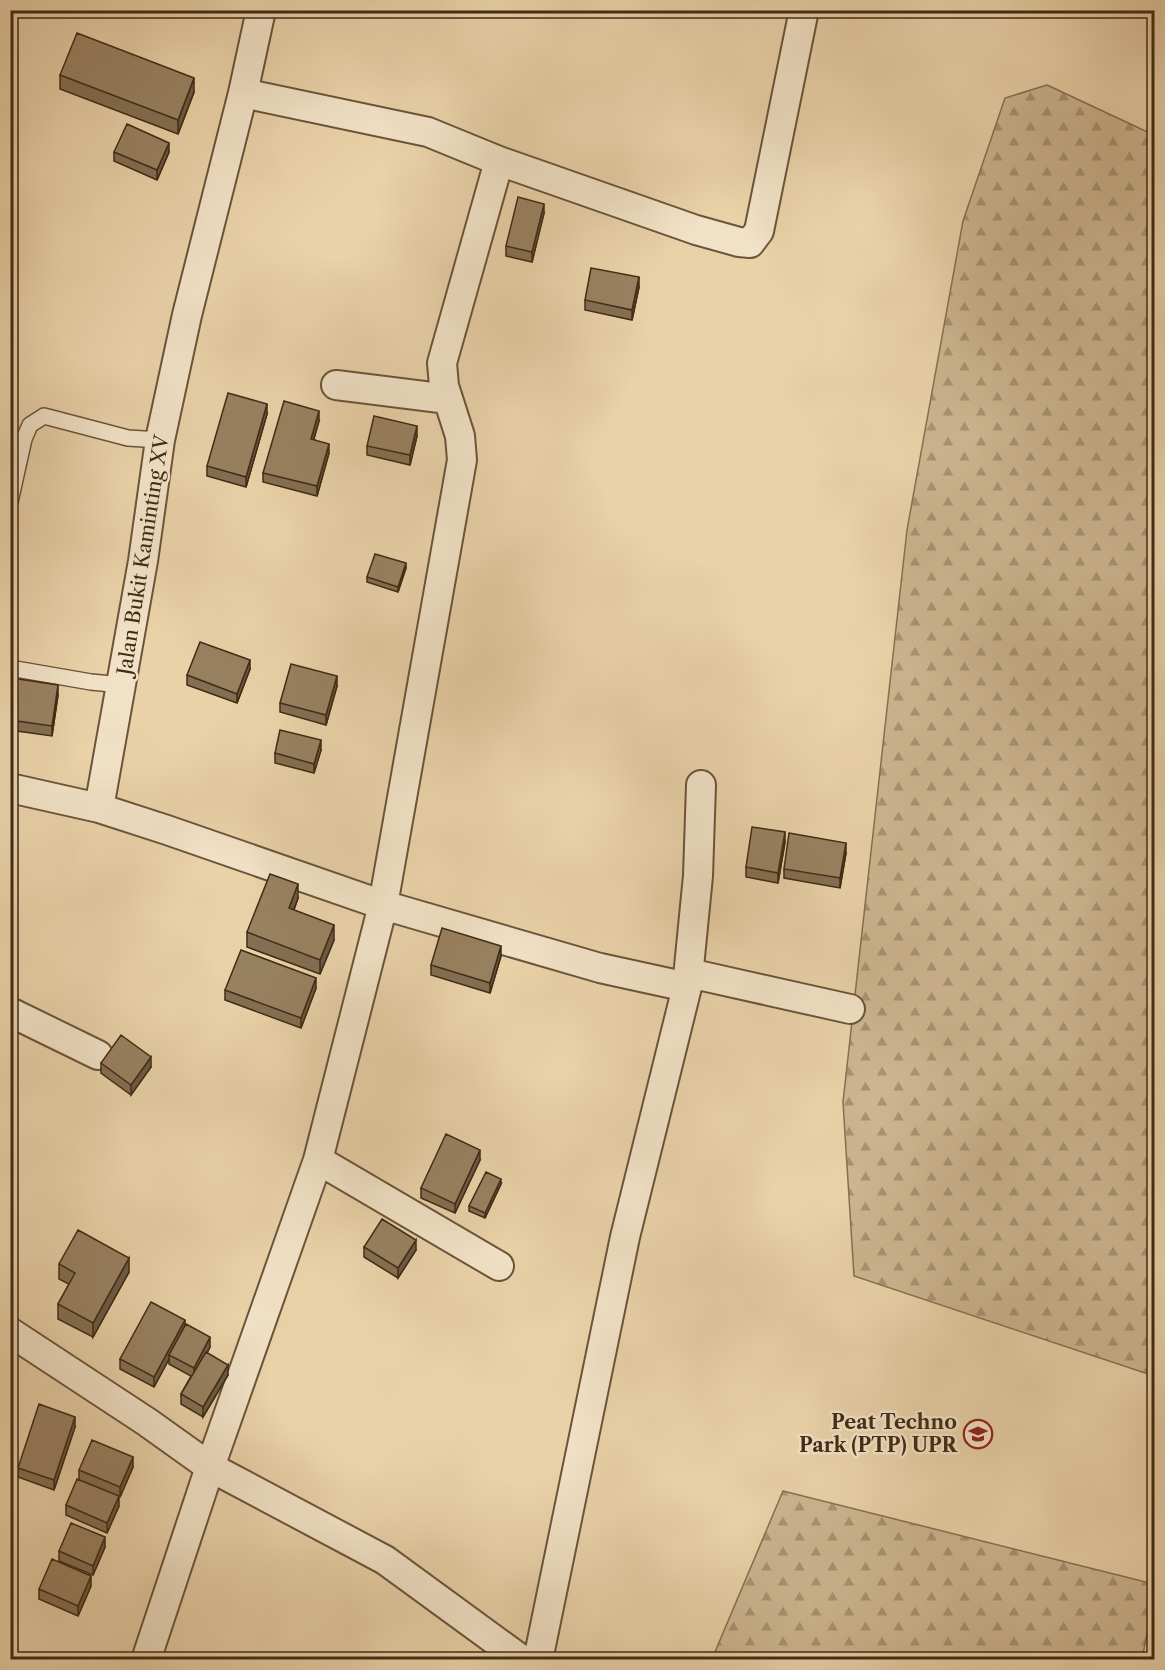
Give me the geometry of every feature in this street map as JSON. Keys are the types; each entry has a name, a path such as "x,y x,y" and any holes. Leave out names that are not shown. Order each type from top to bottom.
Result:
{"street":[{"name":"Jalan Bukit Kaminting XV","path":"99,808 143,561 160,440 187,315 243,93 261,10"},
{"path":"243,93 428,132 499,161 696,230 739,243 750,243 759,231 804,10"},
{"path":"146,1659 210,1467 318,1160 383,905 462,460 460,436 444,386 442,363 499,161"},
{"path":"336,385 448,399"},
{"path":"538,1659 625,1237 688,980 698,876 701,785"},
{"path":"10,788 99,808 383,905 600,968 688,980 850,1009"},
{"path":"10,1012 98,1055"},
{"path":"318,1160 499,1266"},
{"path":"10,1332 147,1422 210,1467 385,1560 522,1659"}],"lane":[{"path":"10,502 24,439 30,425 44,416 128,438 160,440"},
{"path":"10,668 122,685"}],"green space":[{"path":"1047,85 1154,135 1154,1376 854,1276 843,1102 907,530 963,221 1005,98"},
{"path":"783,1491 1154,1584 1154,1599 1142,1659 712,1659"}],"building":[{"path":"77,33 194,78 178,120 60,75"},
{"path":"127,124 169,143 157,170 114,152"},
{"path":"518,197 544,204 532,252 506,246"},
{"path":"591,268 639,277 632,310 585,300"},
{"path":"228,393 267,404 246,477 207,466"},
{"path":"284,401 319,411 311,439 329,444 317,486 263,473"},
{"path":"374,416 417,426 410,455 367,446"},
{"path":"375,554 406,563 398,587 367,577"},
{"path":"200,642 250,660 237,694 187,675"},
{"path":"291,664 337,676 326,715 280,703"},
{"path":"12,678 58,685 52,726 10,720"},
{"path":"280,730 321,740 314,764 275,753"},
{"path":"752,827 785,832 778,873 746,867"},
{"path":"789,833 846,843 840,878 784,869"},
{"path":"270,874 298,884 289,908 334,925 320,960 247,932"},
{"path":"442,928 501,946 490,983 431,965"},
{"path":"241,950 316,978 301,1018 225,990"},
{"path":"121,1035 151,1057 131,1085 101,1063"},
{"path":"446,1134 480,1150 455,1204 421,1188"},
{"path":"486,1172 501,1179 485,1213 469,1206"},
{"path":"382,1219 416,1240 398,1268 364,1247"},
{"path":"78,1230 129,1258 93,1323 58,1304 75,1273 59,1264"},
{"path":"151,1302 185,1320 154,1377 120,1359"},
{"path":"186,1324 210,1337 194,1368 169,1355"},
{"path":"206,1352 228,1365 203,1407 181,1394"},
{"path":"39,1404 75,1417 54,1480 18,1468"},
{"path":"92,1440 133,1457 120,1487 79,1470"},
{"path":"77,1479 119,1496 107,1523 66,1505"},
{"path":"71,1523 105,1537 93,1566 59,1551"},
{"path":"52,1559 91,1576 78,1606 39,1589"}],"place":[{"name":"Peat Techno Park (PTP) UPR","path":"978,1434"}]}
